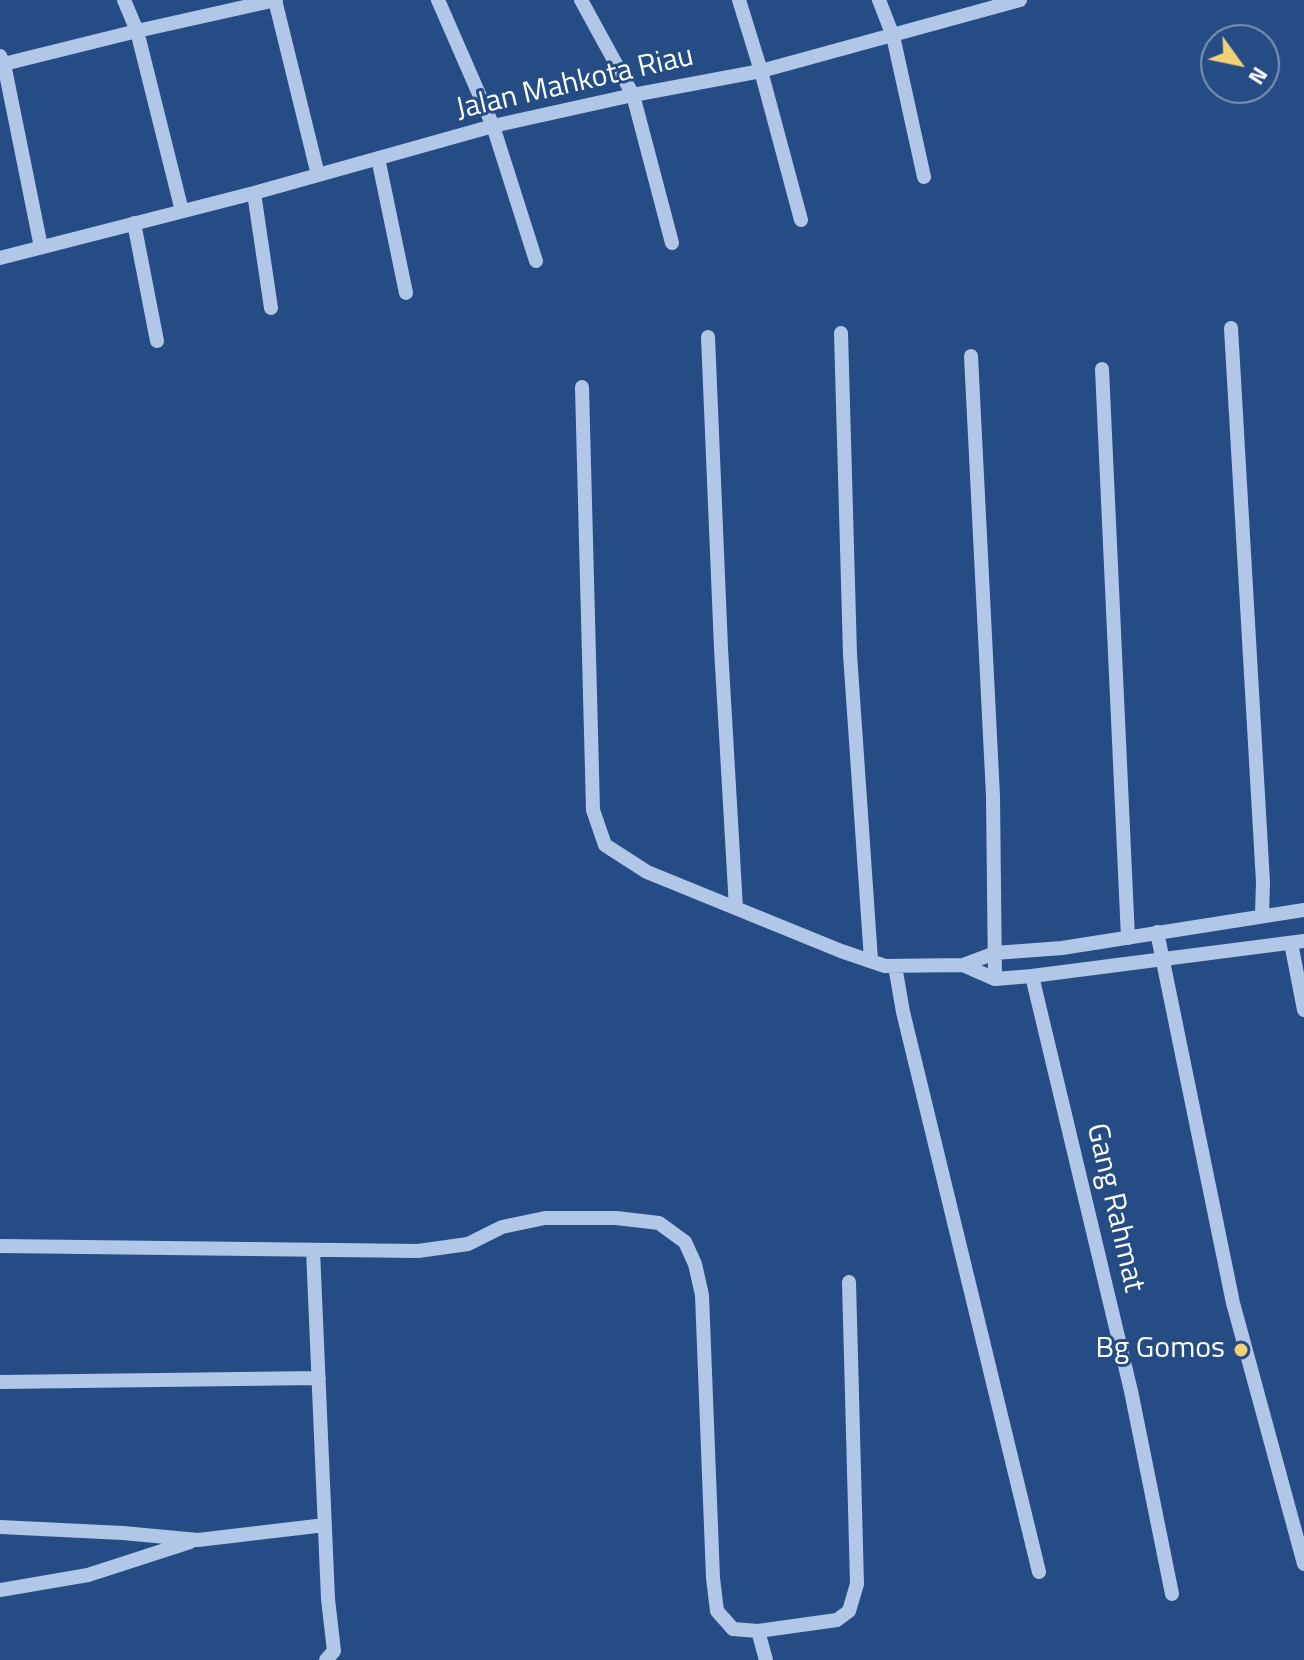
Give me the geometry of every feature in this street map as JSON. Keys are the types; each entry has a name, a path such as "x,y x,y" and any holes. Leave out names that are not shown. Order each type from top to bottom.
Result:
{"street":[{"path":"124,0 137,31 182,211"},
{"path":"41,247 1,62 275,0 318,175"},
{"path":"438,0 493,126 536,261"},
{"path":"581,0 633,95 672,243"},
{"path":"739,0 801,220"},
{"path":"879,0 893,36 924,177"},
{"name":"Jalan Mahkota Riau","path":"0,258 254,193 493,126 761,71 1020,0"},
{"path":"378,158 406,293"},
{"path":"254,193 271,308"},
{"path":"134,223 157,341"},
{"path":"1231,328 1262,866 1262,915"},
{"path":"841,333 850,654 871,960"},
{"path":"708,337 736,908"},
{"path":"971,356 993,796 995,979"},
{"path":"1102,369 1128,938"},
{"path":"582,387 593,810 605,845 647,872 885,966 963,965 995,953 1040,951 1304,910"},
{"path":"1157,932 1233,1303 1304,1564"},
{"path":"963,965 995,979 1298,942 1304,1010"},
{"path":"895,966 903,1012 1039,1572"},
{"name":"Gang Rahmat","path":"1032,976 1131,1391 1172,1594"},
{"path":"0,1246 418,1251 468,1244 502,1227 545,1218 616,1218 659,1223 685,1242 695,1264 702,1295 713,1578 717,1611 733,1629 758,1631 837,1620 849,1611 857,1584 849,1282"},
{"path":"313,1250 328,1599 334,1651 326,1660"},
{"path":"0,1382 319,1378"},
{"path":"0,1590 88,1575 198,1540 325,1525"},
{"path":"0,1527 198,1540"},
{"path":"758,1631 766,1660"}],"place":[{"name":"Bg Gomos","path":"1241,1350"}]}
